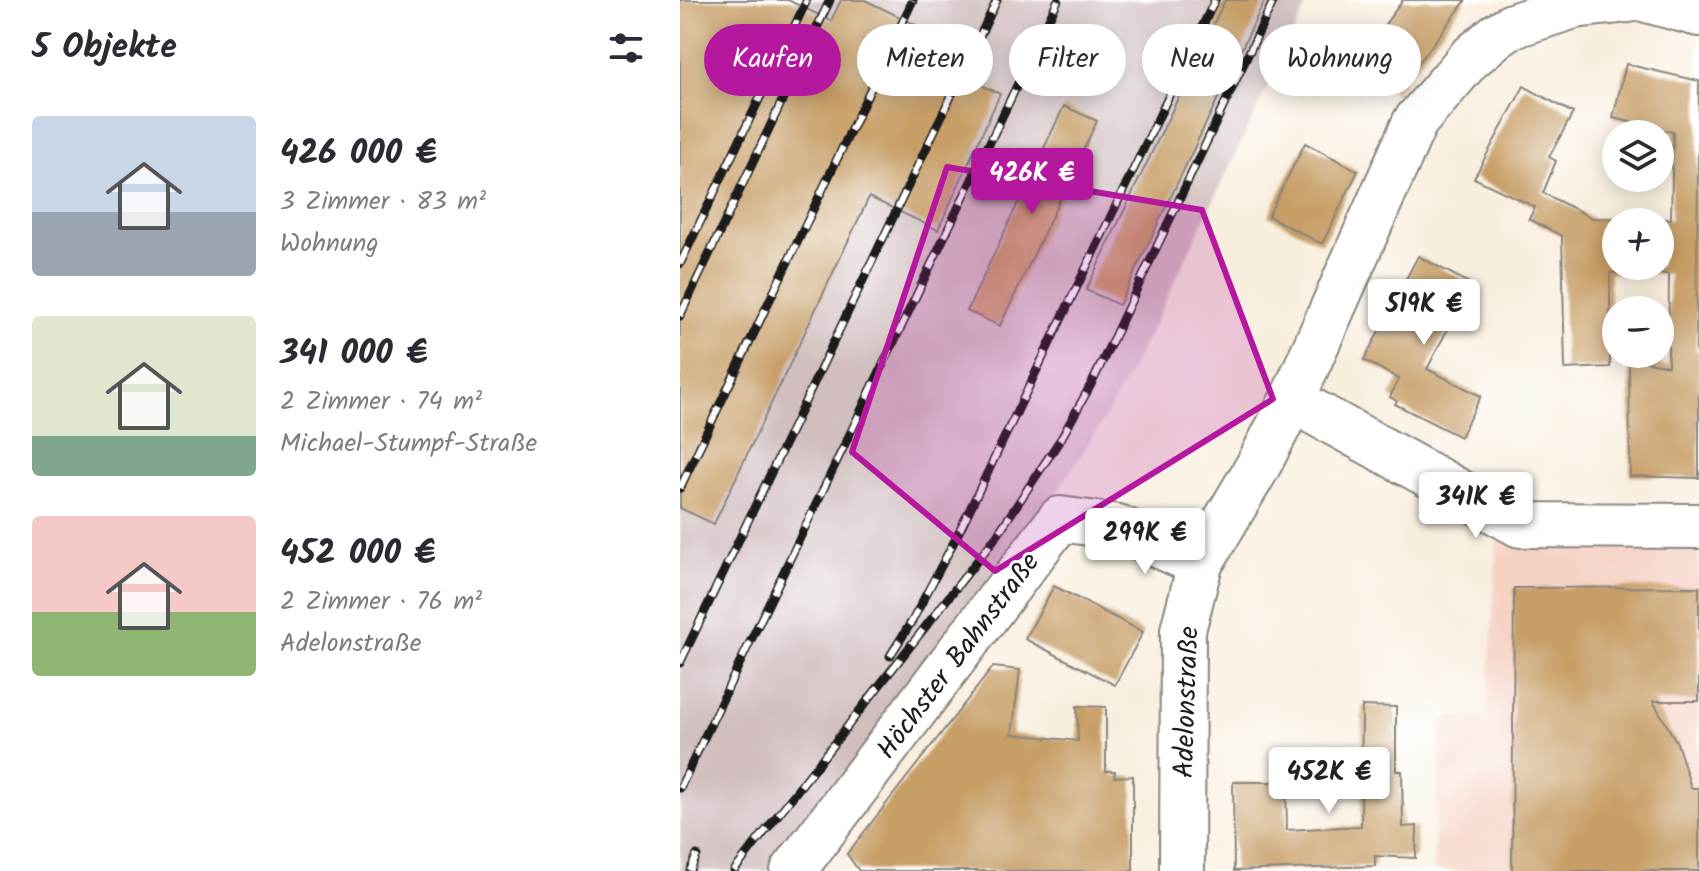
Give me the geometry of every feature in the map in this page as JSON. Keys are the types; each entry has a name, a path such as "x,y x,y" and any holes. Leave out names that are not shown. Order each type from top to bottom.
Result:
{"street":[{"name":"Adelonstraße","path":"1182,871 1183,630 1200,564 1258,466 1292,400 1415,122 1469,59 1505,30 1574,6 1629,0"},
{"path":"1647,0 1699,14"},
{"path":"1292,400 1520,525 1699,526"},
{"name":"Höchster Bahnstraße","path":"793,871 1060,519 1118,527 1200,564"}],"highlighted area":[{"path":"947,167 1202,210 1273,399 995,571 852,452"}],"shaded area":[{"path":"680,0 1309,0 1298,24 1259,24 1259,96 1263,96 1111,408 1056,494 837,786 778,871 680,871"},
{"path":"1497,540 1699,544 1699,871 1433,871 1442,717 1487,717"}],"building":[{"path":"680,0 788,0 831,21 841,0 865,0 914,24 857,24 857,96 993,96 993,91 1000,94 938,230 869,197 714,524 680,508"},
{"path":"1225,0 1265,0 1243,46 1243,24 1213,24"},
{"path":"1403,0 1466,0 1421,60 1421,24 1385,24"},
{"path":"1626,64 1699,81 1696,352 1699,351 1699,478 1630,476 1629,368 1674,368 1674,296 1669,296 1669,280 1674,280 1674,208 1671,208 1674,120 1613,118"},
{"path":"1524,86 1573,113 1549,157 1556,161 1543,193 1592,218 1602,218 1602,280 1610,280 1610,296 1602,296 1602,367 1565,369 1562,236 1529,219 1535,207 1474,178"},
{"path":"1179,96 1219,96 1119,305 1086,290"},
{"path":"1064,106 1097,121 1000,326 967,311"},
{"path":"1305,143 1358,171 1322,244 1268,216"},
{"path":"1418,256 1471,284 1427,369 1481,396 1460,437 1395,404 1397,401 1390,397 1399,379 1364,360"},
{"path":"1054,586 1143,632 1115,685 1025,639"},
{"path":"1699,587 1699,701 1653,701 1677,743 1691,788 1699,788 1699,871 1512,871 1514,588"},
{"path":"993,667 1020,670 1012,734 1078,741 1077,706 1106,707 1106,771 1115,771 1114,777 1133,776 1133,871 859,871 847,854"},
{"path":"1362,706 1396,707 1396,771 1402,771 1403,827 1417,826 1416,858 1375,856 1375,866 1234,871 1233,782 1286,782 1287,830 1361,826"}],"railway":[{"path":"680,264 807,0"},
{"path":"680,316 830,0"},
{"path":"680,488 913,0"},
{"path":"680,663 997,0"},
{"path":"680,788 1058,0"},
{"path":"890,656 956,538 1215,0"},
{"path":"734,871 995,538 1062,437 1094,379 1274,0"},
{"path":"690,871 697,855"}]}
